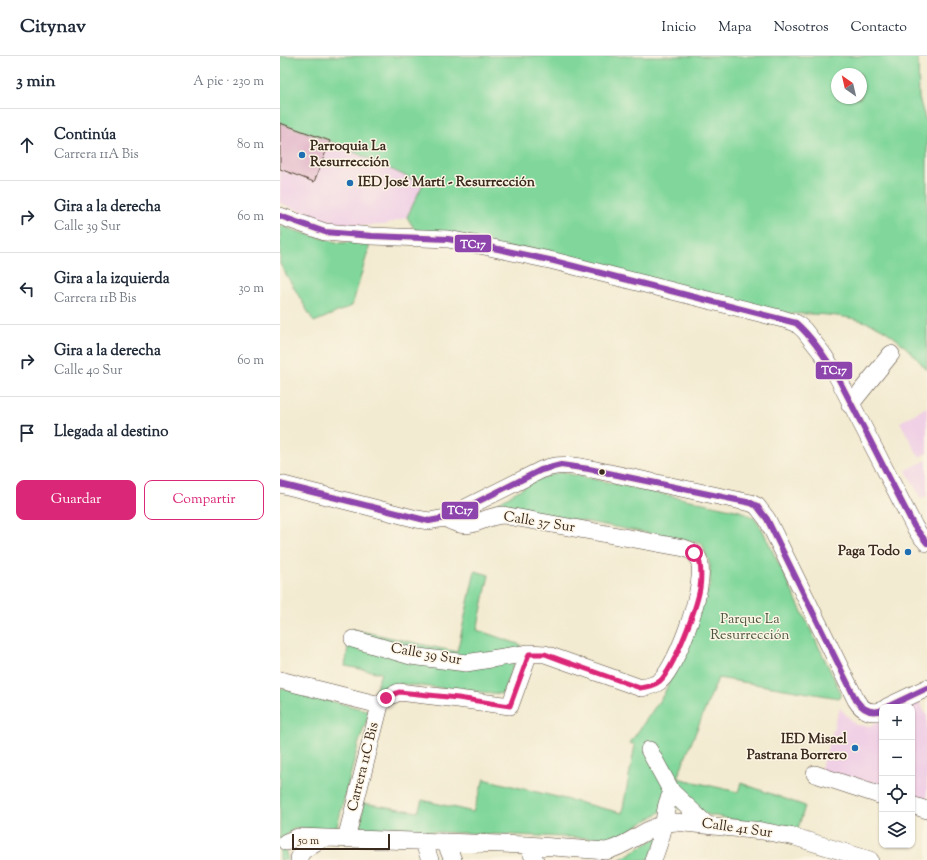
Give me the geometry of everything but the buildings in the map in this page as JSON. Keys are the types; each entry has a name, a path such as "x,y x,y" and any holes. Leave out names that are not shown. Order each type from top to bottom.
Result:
{"street":[{"path":"280,216 325,232 372,236 448,239 484,246 562,263 796,323 804,330 836,374 850,405 914,526 927,543"},
{"path":"850,405 891,354"},
{"path":"280,484 428,521 445,518 541,470 555,466 573,466 743,501 757,506 767,519 858,704 874,710"},
{"name":"Calle 37 Sur","path":"445,518 463,526 472,525 492,517 503,515 684,548 694,553 700,564 700,587 696,602 675,658 660,681"},
{"name":"Calle 39 Sur","path":"353,639 411,656 466,663 529,654 545,654 640,688 650,686 660,681"},
{"path":"280,680 383,702 399,692 458,698 510,706 529,654"},
{"path":"894,704 927,688"},
{"name":"Carrera 11C Bis","path":"346,839 383,702"},
{"path":"649,750 672,792 706,824"},
{"path":"815,774 879,795"},
{"path":"653,860 664,824 664,814 667,802 672,792"},
{"path":"915,806 927,810"},
{"name":"Calle 41 Sur","path":"531,853 606,851 614,849 651,829 675,822 706,824 762,831 795,838 870,860"},
{"path":"286,842 298,837 423,841 445,842 531,853"},
{"path":"299,860 299,856 304,850 324,838"},
{"path":"423,841 430,860"},
{"path":"445,842 453,860"}],"shaded area":[{"name":"IED José Martí - Resurrección","path":"330,141 423,184 407,217 385,225 347,226 326,221 280,203 280,169 314,182"},
{"path":"927,407 927,453 919,457 900,422"},
{"path":"927,460 927,496 921,499 906,470"},
{"path":"919,701 927,716 927,804 915,800 915,704 913,704"},
{"name":"IED Misael Pastrana Borrero","path":"840,708 856,725 870,726 879,722 879,789 820,771"}],"green space":[{"path":"280,56 918,56 919,98 927,125 927,370 893,336 877,326 865,322 839,316 788,314 415,230 407,217 423,184 330,141 280,123"},
{"path":"280,225 340,243 371,241 352,306 314,322 280,264"},
{"name":"Parque La Resurrección","path":"561,472 740,511 754,518 762,529 841,693 839,698 718,678 677,778 738,792 741,783 805,806 797,832 669,807 615,839 361,829 363,803 418,812 422,800 473,812 484,779 622,813 635,745 630,743 664,694 710,585 710,565 702,543 506,507 487,509 538,479"},
{"path":"475,571 489,575 477,630 521,645 502,694 401,684 386,687 374,695 381,673 345,666 351,629 457,652"},
{"path":"280,688 370,711 359,742 336,830 295,828 282,839 288,860 280,860"},
{"path":"661,835 653,860 619,860"}],"transit line":[{"name":"TC17","path":"280,216 325,232 372,236 448,239 484,246 554,261 796,323 813,341 836,374 914,526 927,543"},
{"name":"TC17","path":"280,484 429,521 445,518 541,470 561,465 589,469 751,503 757,506 767,519 856,700 864,709 874,712 879,711"},
{"name":"TC17","path":"893,704 927,688"}],"place":[{"name":"Parroquia La Resurrección","path":"302,155"},
{"name":"IED José Martí - Resurrección","path":"350,183"},
{"name":"Paga Todo","path":"908,552"},
{"name":"IED Misael Pastrana Borrero","path":"855,748"}],"route":[{"path":"386,698 399,692 458,698 510,706 529,654 545,654 640,688 650,686 660,681 668,671 675,658 696,602 700,587 700,564 694,553"}]}
